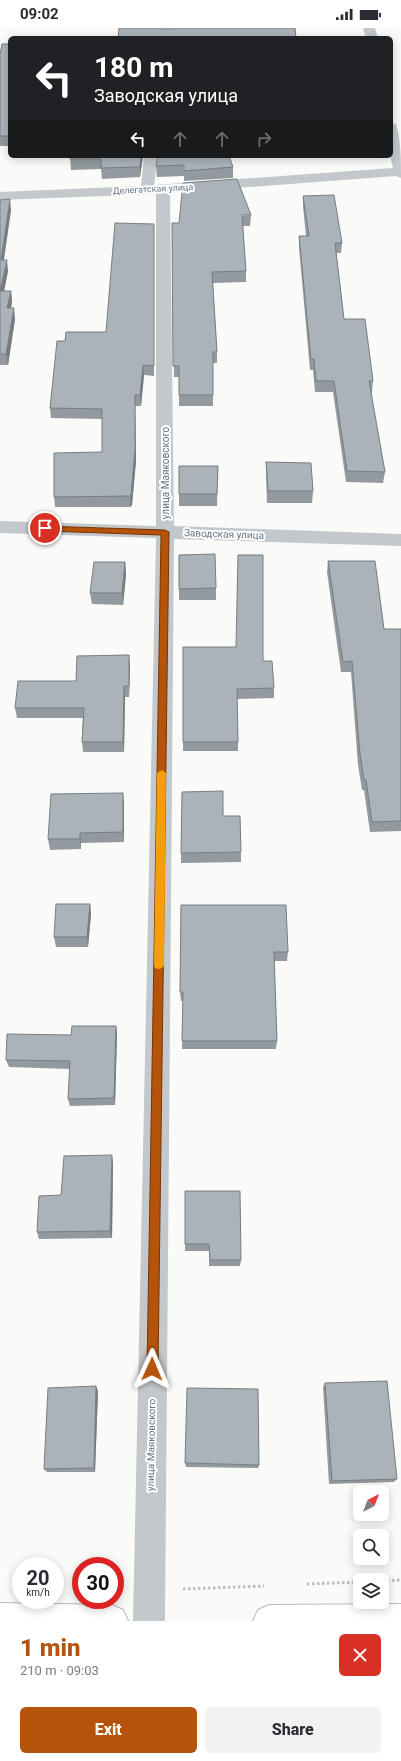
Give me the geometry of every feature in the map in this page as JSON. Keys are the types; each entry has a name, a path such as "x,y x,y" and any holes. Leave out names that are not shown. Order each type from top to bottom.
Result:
{"street":[{"path":"393,136 401,173"},
{"name":"улица Маяковского","path":"149,1621 165,532 155,190 151,158"},
{"name":"Делегатская улица","path":"0,196 155,190 401,173"},
{"name":"Заводская улица","path":"0,527 401,540"},
{"path":"0,1619 112,1621"},
{"path":"269,1621 401,1620"}],"path":[{"path":"389,1581 401,1580"},
{"path":"305,1584 353,1582"},
{"path":"149,1590 266,1586"}],"building":[{"path":"119,28 295,28 296,36 118,36"},
{"path":"2,44 8,44 8,136 0,136 0,54"},
{"path":"141,158 140,167 101,168 101,159 70,159"},
{"path":"158,158 230,158 233,167 184,171 184,165 156,166"},
{"path":"237,179 251,215 242,215 246,271 212,272 217,352 213,352 213,395 179,395 179,366 173,366 172,223 179,223 183,183"},
{"path":"334,195 342,243 335,243 344,319 365,319 373,381 369,381 385,472 347,471 334,381 316,381 314,359 311,359 299,236 309,236 303,196"},
{"path":"10,199 1,260 7,260 0,291 0,200"},
{"path":"115,223 154,224 154,366 143,365 140,395 135,395 135,450 131,495 54,497 54,453 102,452 102,409 50,408 57,341 65,341 66,332 106,332"},
{"path":"0,291 11,291 7,308 14,308 6,354 0,354"},
{"path":"266,462 311,463 313,491 268,491"},
{"path":"179,466 218,466 217,494 179,494"},
{"path":"215,554 216,588 179,589 179,555"},
{"path":"238,555 263,555 263,661 272,661 274,688 237,689 238,742 183,742 183,647 236,647"},
{"path":"328,561 375,561 384,629 401,629 401,821 372,822 366,780 364,780 360,754 352,661 343,662"},
{"path":"94,562 125,562 122,593 90,593"},
{"path":"129,655 129,686 124,686 123,742 82,742 84,708 15,708 18,681 76,681 77,656"},
{"path":"223,791 223,816 240,816 241,852 181,853 182,792"},
{"path":"123,793 123,832 80,833 80,839 48,839 51,794"},
{"path":"56,904 90,904 87,937 54,937"},
{"path":"181,905 286,905 288,952 274,952 277,1041 182,1041 183,992 180,992"},
{"path":"72,1026 116,1026 114,1098 68,1099 70,1061 6,1060 7,1034 71,1035"},
{"path":"112,1155 110,1231 37,1232 39,1196 61,1195 64,1156"},
{"path":"185,1191 240,1191 241,1260 210,1260 209,1244 185,1244"},
{"path":"387,1381 397,1479 332,1481 325,1383"},
{"path":"96,1386 94,1468 44,1469 48,1388"},
{"path":"187,1388 258,1389 259,1465 185,1463"}],"slow traffic":[{"path":"159,965 162,773"}],"route":[{"path":"45,528 165,532 152,1369"}]}
